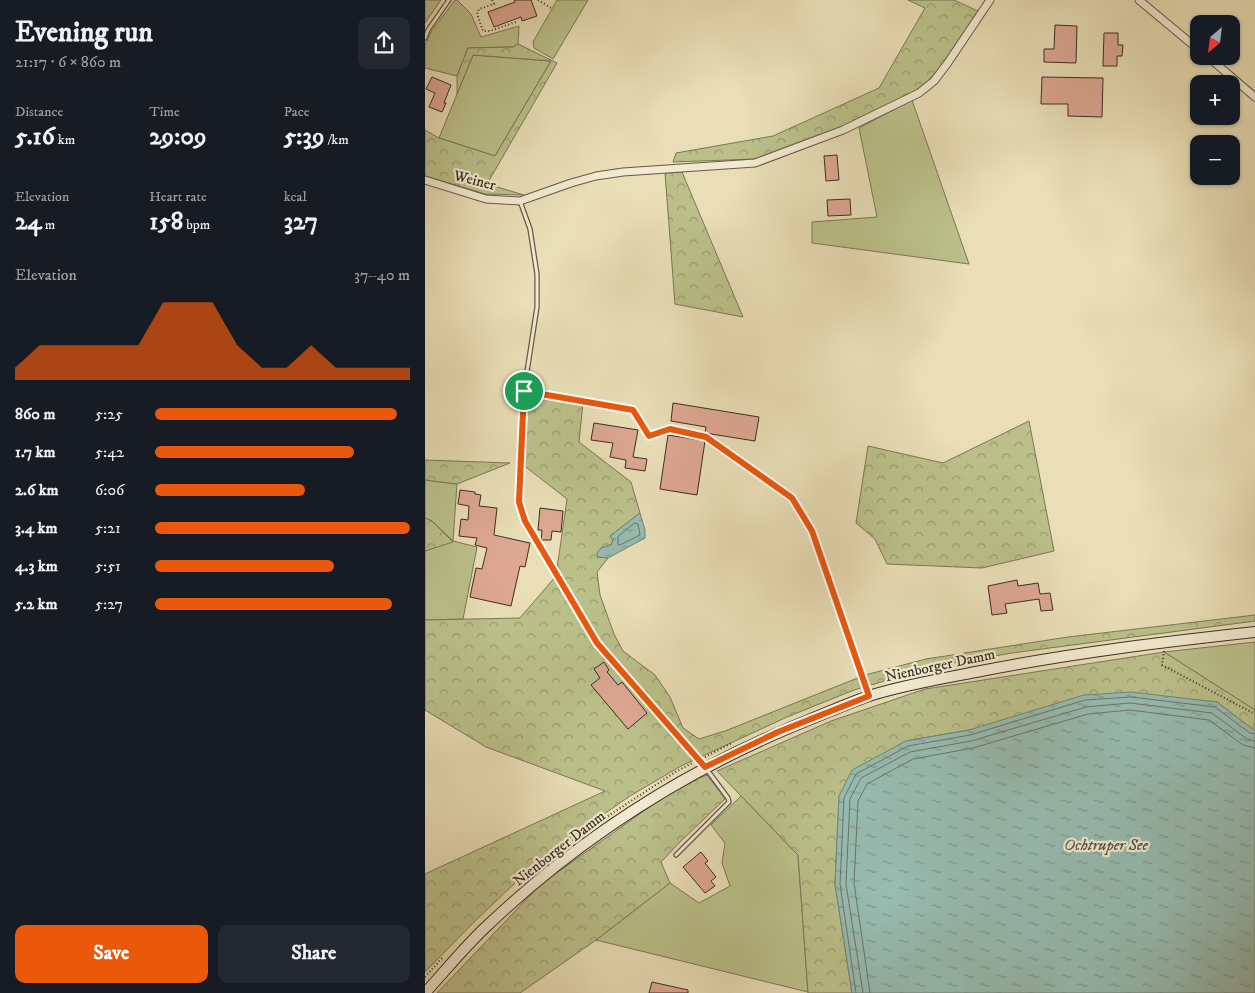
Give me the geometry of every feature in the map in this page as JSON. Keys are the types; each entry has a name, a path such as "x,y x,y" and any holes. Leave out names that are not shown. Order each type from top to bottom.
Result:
{"main road":[{"name":"Nienborger Damm","path":"425,993 487,925 536,882 583,844 702,763 869,696 907,685 1023,663 1165,642 1255,632"}],"street":[{"path":"520,201 597,176 623,172 755,163 843,130 919,93 934,81 990,0"},
{"path":"1139,0 1190,42"},
{"path":"1218,65 1255,97"},
{"name":"Weiner","path":"425,180 486,199 520,201"}],"lane":[{"path":"425,38 449,0"},
{"path":"520,201 530,229 537,274 537,307 524,391 519,502 525,521 597,643 702,763 725,793 729,802 676,856"},
{"path":"524,391 633,410 649,436 670,429 706,437 792,498 812,531 869,696"}],"path":[{"path":"492,0 494,4 479,9 477,14 483,31 490,31 516,22"},
{"path":"538,0 551,8"},
{"path":"1165,642 1162,665 1255,714"},
{"path":"907,676 973,662"},
{"path":"603,819 677,771 702,763 734,742"},
{"path":"561,849 595,824"},
{"path":"425,977 448,953"}],"green space":[{"path":"425,0 441,0 425,23"},
{"path":"455,0 471,14 481,37 519,26 518,44 513,47 468,48 457,76 425,68 425,45 431,32"},
{"path":"557,0 588,0 553,59 534,48 533,42"},
{"path":"908,0 954,0 978,11 943,64 919,91 844,126 755,159 673,162 676,153 773,136 879,88 925,8"},
{"path":"518,44 557,63 487,184 524,195 485,194 425,176 425,130 439,138 495,156 551,61 473,55 457,94 457,76 468,48 513,47"},
{"path":"473,55 551,61 495,156 439,138"},
{"path":"912,100 969,264 812,243 812,222 877,217 859,128"},
{"path":"682,172 743,317 675,304 665,173"},
{"path":"528,394 583,402 579,442 631,482 640,513 610,536 613,540 611,545 601,548 598,557 608,558 597,572 600,595 614,634 623,651 655,675 670,697 683,728 699,739 725,731 865,675 926,659 1068,637 1255,615 1255,621 1012,653 935,666 854,690 787,717 681,766 630,796 578,832 532,867 425,972 425,874 605,791 486,747 425,710 425,620 520,618 556,576 567,499 522,464"},
{"path":"1029,421 1054,551 982,568 887,564 875,539 856,523 868,446 943,463"},
{"path":"425,460 510,463 457,484 425,480"},
{"path":"425,480 457,484 453,541 432,521 425,518"},
{"path":"425,518 432,521 453,542 425,551"},
{"path":"453,541 477,547 463,619 425,620 425,551"},
{"path":"1255,642 1255,710 1164,652"},
{"path":"1164,652 1255,710 1255,731 1217,702 969,730 906,741 839,796 835,884 852,993 808,993 798,855 717,771 831,721 925,689"},
{"path":"707,775 725,799 661,862 670,883 596,940 520,993 437,993 541,884 679,786"},
{"path":"741,796 798,855 808,992 596,940 670,883 699,903 730,886 722,863 725,843 711,825"}],"water":[{"path":"640,513 645,530 645,538 608,558 598,557 597,553 601,548 611,545 613,540 610,536"},
{"name":"Ochtruper See","path":"1131,692 1217,702 1255,731 1255,993 852,993 835,884 839,796 852,770 906,741 969,730 1084,695"}],"building":[{"path":"514,0 531,0 537,16 522,21 521,17 494,27 488,12 515,2"},
{"path":"1055,25 1077,26 1076,63 1044,62 1044,49 1054,49"},
{"path":"1104,33 1118,33 1118,45 1123,45 1122,56 1117,56 1117,66 1103,66"},
{"path":"432,77 451,85 442,112 429,107 435,93 426,89"},
{"path":"1042,77 1103,78 1102,117 1068,116 1068,104 1041,104"},
{"path":"837,155 839,180 826,181 824,156"},
{"path":"850,199 851,215 828,216 827,200"},
{"path":"673,403 759,417 755,441 705,433 706,427 671,421"},
{"path":"594,423 638,430 633,457 647,459 645,471 625,468 626,460 610,457 613,443 591,440"},
{"path":"668,435 705,441 697,495 660,489"},
{"path":"460,490 475,492 475,494 481,495 479,506 497,508 494,535 530,543 525,567 520,566 511,606 470,597 476,568 482,569 487,548 475,545 477,538 459,536 461,519 468,520 469,506 458,504"},
{"path":"540,508 563,511 561,532 552,531 551,540 541,540 542,530 538,530"},
{"path":"1017,580 1018,586 1038,583 1040,594 1050,593 1053,610 1041,611 1039,599 1005,604 1007,613 992,615 988,586"},
{"path":"604,662 609,670 607,672 618,685 622,682 647,713 628,729 591,685 600,678 594,669"},
{"path":"701,852 708,861 705,863 716,877 711,881 715,886 705,893 683,867"},
{"path":"652,982 688,990 688,993 649,993"}],"route":[{"path":"524,391 633,410 649,436 670,429 706,437 792,498 812,531 869,696 778,732 705,767 597,643 525,521 519,502 524,391"}]}
